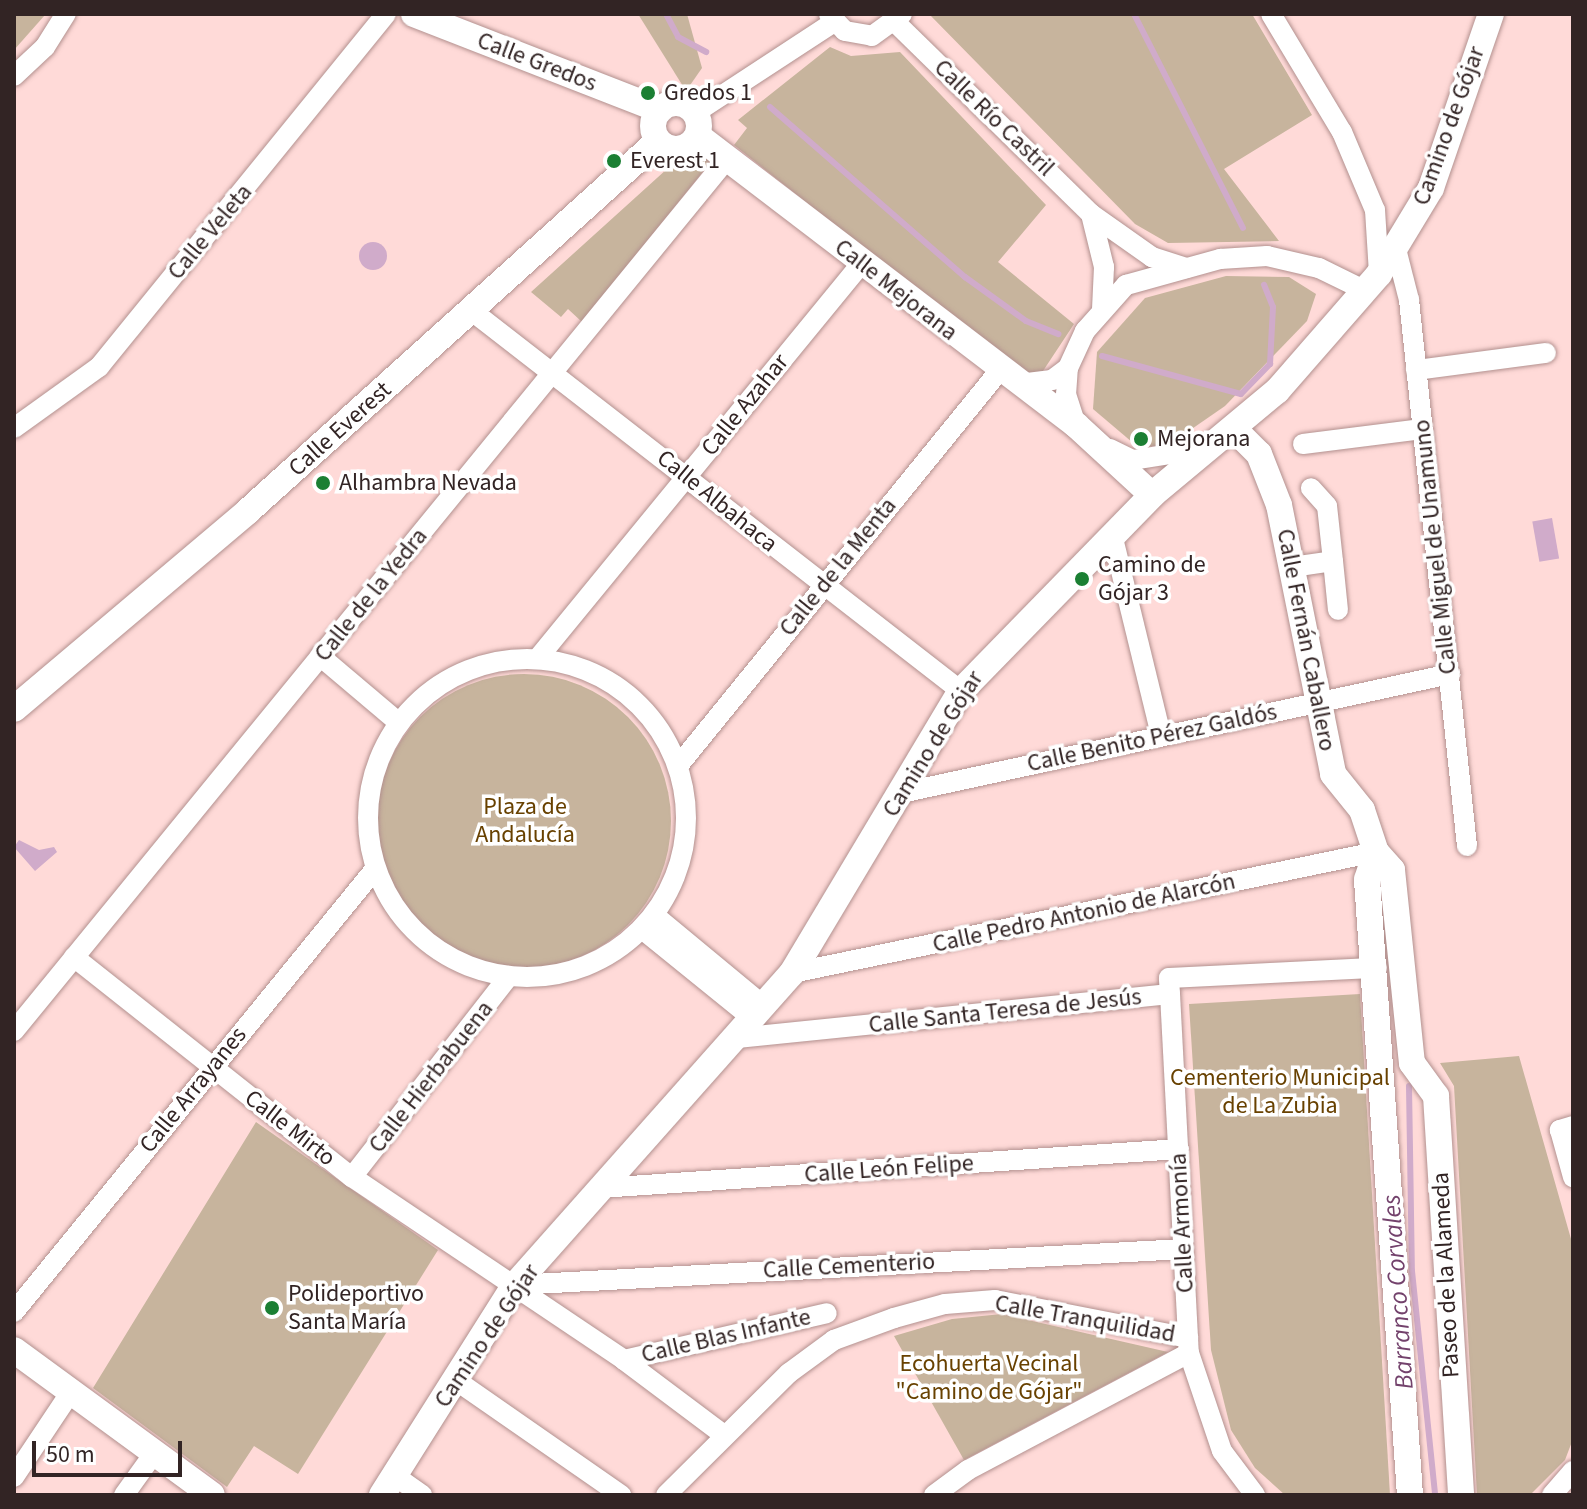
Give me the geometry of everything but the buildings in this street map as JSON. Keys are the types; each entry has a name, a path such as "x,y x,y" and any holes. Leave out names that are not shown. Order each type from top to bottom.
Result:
{"street":[{"path":"14,76 45,47 66,14"},
{"name":"Calle Veleta","path":"14,428 99,367 386,14"},
{"name":"Calle Gredos","path":"414,14 660,110"},
{"path":"1010,377 1052,380 1068,368 1102,309 1126,285 1186,268 1267,256 1372,282 1375,210 1342,132 1271,14"},
{"name":"Camino de Gójar","path":"389,1486 515,1285 792,973 961,691 1152,495 1277,391 1372,282 1396,249 1431,188 1490,15"},
{"path":"696,124 674,103 660,110 653,128 658,141 679,149 696,124 832,18 872,36 899,18"},
{"name":"Calle Río Castril","path":"899,18 1091,214 1152,257 1186,268"},
{"name":"Calle Mejorana","path":"696,124 727,159 1076,425 1152,495"},
{"name":"Calle Everest","path":"14,709 472,311 658,141"},
{"name":"Calle de la Yedra","path":"14,1031 727,159"},
{"path":"1375,210 1411,224"},
{"path":"1091,214 1104,267 1102,309"},
{"name":"Calle Miguel de Unamuno","path":"1396,249 1416,370 1467,846"},
{"name":"Calle Azahar","path":"538,658 861,264"},
{"name":"Calle Albahaca","path":"472,311 687,475 822,586 961,691"},
{"path":"1416,370 1546,353"},
{"path":"1068,368 1066,395 1076,425"},
{"name":"Calle de la Menta","path":"678,766 822,586 1010,377"},
{"name":"Calle Fernán Caballero","path":"1234,429 1259,454 1279,505 1333,774 1362,810 1376,852 1392,870 1388,967"},
{"path":"1303,444 1422,429"},
{"name":"Calle Mejorana","path":"1095,443 1133,460 1208,447"},
{"path":"1311,488 1327,506 1338,610"},
{"path":"1112,534 1161,735"},
{"path":"1292,567 1333,561"},
{"path":"320,656 398,722"},
{"path":"538,658 577,666 613,683 644,708 678,766 686,831 680,864 648,922 573,970 509,976 471,968 437,950 407,925 375,869 368,806 374,768 398,722 445,680 506,659 538,658"},
{"name":"Calle Benito Pérez Galdós","path":"901,793 1450,674"},
{"name":"Calle Pedro Antonio de Alarcón","path":"792,973 1376,852"},
{"name":"Calle Arrayanes","path":"14,1312 375,869"},
{"path":"648,922 751,1021"},
{"name":"Calle Mirto","path":"74,957 352,1177 515,1285"},
{"path":"1388,967 1381,1069 1410,1495"},
{"name":"Calle Santa Teresa de Jesús","path":"751,1021 1170,994 1169,978 1388,967"},
{"name":"Paseo de la Alameda","path":"1388,967 1412,1063 1436,1096 1461,1495"},
{"name":"Calle Hierbabuena","path":"352,1177 509,976"},
{"name":"Calle Armonía","path":"1170,994 1188,1345 1222,1451 1244,1492"},
{"path":"1381,1069 1412,1063"},
{"path":"1566,1128 1573,1177"},
{"name":"Calle León Felipe","path":"600,1188 1179,1149"},
{"name":"Calle Cementerio","path":"515,1285 1183,1249"},
{"name":"Calle Blas Infante","path":"515,1285 624,1360 724,1435"},
{"name":"Calle Tranquilidad","path":"666,1495 724,1435 834,1340 945,1304 995,1300 1188,1345"},
{"name":"Calle Blas Infante","path":"624,1360 827,1313"},
{"path":"934,1495 968,1470 1188,1345"},
{"path":"14,1350 212,1495"},
{"path":"457,1381 621,1495"},
{"path":"14,1477 70,1393"},
{"path":"124,1495 155,1452"},
{"path":"1552,1495 1573,1471"},
{"path":"389,1486 422,1495"}],"green space":[{"path":"14,14 45,15 14,50"},
{"path":"638,14 687,14 702,68 686,91"},
{"path":"929,14 1252,14 1312,115 1224,169 1279,241 1168,243 1135,224"},
{"path":"830,47 851,56 900,52 1046,205 998,262 1074,324 1043,371 1024,375 734,145 747,128 738,120"},
{"path":"706,157 710,163 582,322 568,309 561,317 531,292 678,159"},
{"path":"1226,276 1289,277 1316,294 1307,321 1225,406 1170,444 1139,448 1093,409 1097,352 1145,298"},
{"name":"Plaza de Andalucía","path":"524,674 553,677 580,685 606,699 628,717 646,739 660,765 668,792 671,821 668,850 660,877 646,903 628,925 606,943 580,957 553,965 524,968 495,965 468,957 442,943 420,925 402,903 388,877 380,850 377,821 380,792 388,765 402,739 420,717 442,699 468,685 495,677"},
{"name":"Cementerio Municipal de La Zubia","path":"1360,994 1390,1495 1285,1495 1255,1468 1231,1430 1211,1350 1189,1004"},
{"path":"1519,1056 1573,1246 1573,1439 1565,1460 1530,1495 1477,1495 1454,1086 1440,1063"},
{"name":"Polideportivo Santa María","path":"256,1122 438,1250 298,1474 254,1446 227,1487 93,1388"},
{"name":"Ecohuerta Vecinal \"Camino de Gójar\"","path":"1002,1314 1168,1352 964,1460 894,1336 952,1319"}],"shaded area":[{"path":"373,242 383,246 387,256 383,266 373,270 363,266 359,256 363,246"},
{"path":"1552,518 1559,558 1539,562 1532,521"},
{"path":"19,840 39,850 54,847 57,852 35,871 14,847"}],"waterway":[{"path":"666,14 678,37 706,52"},
{"path":"1134,14 1243,228"},
{"path":"770,107 965,277 1026,321 1059,334"},
{"path":"1102,356 1241,394 1270,364 1273,307 1264,285"},
{"name":"Barranco Corvales","path":"1409,1086 1412,1271 1435,1495"}],"place":[{"name":"Gredos 1","path":"648,93"},
{"name":"Everest 1","path":"614,161"},
{"name":"Mejorana","path":"1141,439"},
{"name":"Alhambra Nevada","path":"323,483"},
{"name":"Camino de Gójar 3","path":"1082,579"},
{"name":"Polideportivo Santa María","path":"272,1308"}]}
